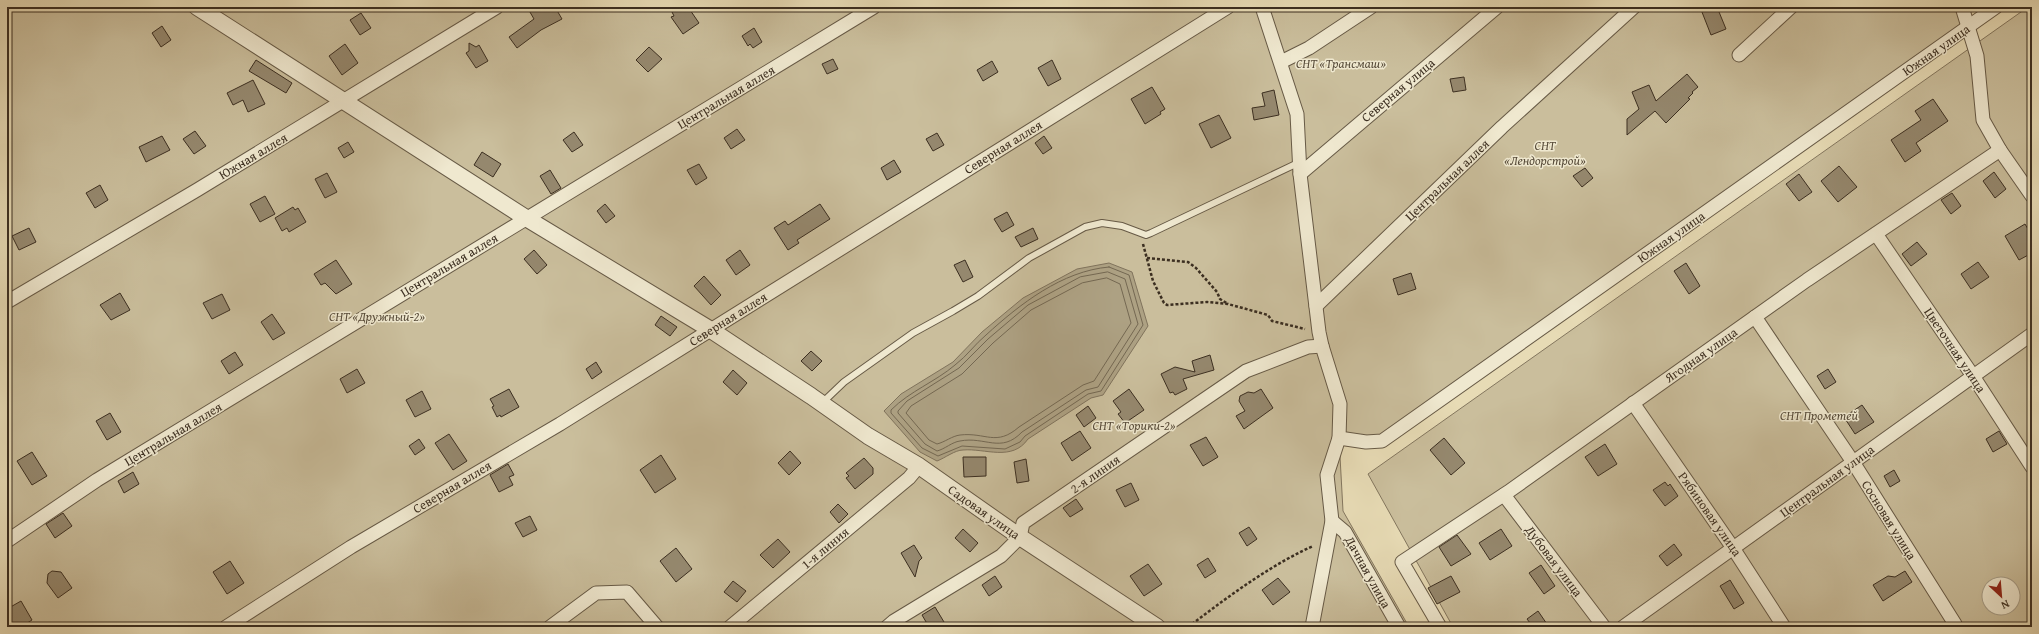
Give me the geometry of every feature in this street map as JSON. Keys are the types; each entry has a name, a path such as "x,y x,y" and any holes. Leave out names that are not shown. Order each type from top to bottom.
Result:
{"street":[{"name":"Садовая улица","path":"197,7 526,218 711,330 816,399 868,436 919,466 1020,536 1157,627"},
{"name":"Южная аллея","path":"7,302 197,190 497,7"},
{"name":"Центральная аллея","path":"7,541 97,480 874,7"},
{"name":"Северная аллея","path":"226,627 351,547 560,424 1228,7"},
{"path":"1262,7 1297,114 1300,168 1319,332 1340,404 1339,438 1327,475 1332,521 1312,627"},
{"path":"1281,62 1309,48 1372,7"},
{"name":"Северная улица","path":"1300,168 1497,7"},
{"name":"Центральная аллея","path":"1316,306 1502,127 1634,7"},
{"path":"1739,55 1791,7"},
{"path":"1962,7 1977,56 1983,120 2000,150 2032,196"},
{"name":"Южная улица","path":"1339,438 1366,442 1382,442 1996,7"},
{"name":"Ягодная улица","path":"1440,627 1402,562 1504,494 1755,317 2000,150"},
{"name":"Цветочная улица","path":"1876,234 1973,376 2032,467"},
{"name":"Сосновая улица","path":"1755,317 1853,462 1955,624"},
{"name":"Центральная улица","path":"1623,627 2032,334"},
{"name":"2-я линия","path":"887,627 894,621 1001,556 1020,536 1023,523 1246,371 1308,347 1322,346"},
{"name":"Рябиновая улица","path":"1633,403 1733,548 1784,627"},
{"name":"1-я линия","path":"730,627 909,478 919,466"},
{"name":"Дубовая улица","path":"1504,494 1604,627"},
{"name":"Дачная улица","path":"1332,521 1345,532 1398,627"},
{"path":"550,627 596,593 627,592 657,627"}],"lane":[{"path":"816,399 844,382 913,333 959,307 1029,258 1085,226 1102,223 1122,226 1146,234 1158,231 1300,168"}],"path":[{"path":"1146,234 1143,244 1146,258 1153,281 1164,303 1167,305 1207,302 1228,304 1268,315 1272,321 1319,332"},
{"path":"1146,258 1188,262 1196,268 1220,298 1228,304"},
{"path":"1188,627 1242,586 1268,569 1328,540"}],"green space":[{"path":"7,7 1962,7 1968,27 1382,441 1339,438 1343,511 1409,627 7,627"},
{"name":"СНТ Прометей","path":"2028,7 2032,7 2032,627 1453,627 1368,474"}],"water":[{"path":"1109,263 1132,272 1148,326 1103,395 1091,398 1028,439 1022,446 1014,450 998,452 960,450 937,461 920,452 884,411 901,394 953,362 982,332 1023,298 1077,269"}],"building":[{"path":"527,7 555,7 562,19 541,30 517,48 509,37 534,19"},
{"path":"680,7 688,7 699,23 683,34 671,17 674,16 672,12"},
{"path":"1700,7 1717,7 1726,29 1711,35"},
{"path":"361,13 371,28 360,35 350,20"},
{"path":"162,26 171,40 161,47 152,33"},
{"path":"754,28 762,42 753,48 750,44 748,46 742,36"},
{"path":"469,43 476,47 479,45 488,61 476,68 466,53 469,51"},
{"path":"345,44 358,63 342,75 329,56"},
{"path":"649,47 662,59 648,72 636,60"},
{"path":"833,59 838,69 827,74 822,64"},
{"path":"256,60 292,83 286,93 249,71"},
{"path":"1052,60 1061,79 1048,86 1038,68"},
{"path":"992,61 998,72 983,81 977,70"},
{"path":"1687,74 1698,87 1688,98 1690,99 1666,123 1655,111 1627,135 1627,119 1639,109 1632,92 1649,85 1656,101"},
{"path":"1464,77 1466,90 1453,92 1450,79"},
{"path":"253,80 265,104 248,112 243,100 233,105 227,93"},
{"path":"1152,87 1165,109 1160,112 1161,114 1145,124 1131,99"},
{"path":"1274,90 1279,115 1254,120 1252,108 1265,106 1262,93"},
{"path":"1933,99 1948,121 1916,143 1921,151 1905,162 1891,140 1921,120 1915,111"},
{"path":"1219,115 1231,138 1211,148 1199,124"},
{"path":"737,129 745,140 731,149 724,138"},
{"path":"195,131 206,146 194,154 183,139"},
{"path":"574,132 583,145 572,152 563,140"},
{"path":"937,133 944,145 933,151 926,139"},
{"path":"162,136 170,150 146,162 139,147"},
{"path":"1044,136 1052,148 1043,154 1035,143"},
{"path":"348,142 354,152 344,158 338,148"},
{"path":"482,152 501,164 493,177 474,165"},
{"path":"894,160 901,172 887,180 881,168"},
{"path":"699,164 707,178 696,185 687,170"},
{"path":"1839,166 1857,187 1838,202 1821,181"},
{"path":"1585,168 1593,178 1582,187 1573,176"},
{"path":"550,170 561,188 551,194 540,176"},
{"path":"1994,172 2006,189 1995,198 1983,181"},
{"path":"327,173 337,192 325,198 315,179"},
{"path":"1799,174 1812,192 1799,201 1786,184"},
{"path":"100,185 108,200 95,208 86,193"},
{"path":"1952,193 1961,206 1951,214 1941,200"},
{"path":"265,196 275,214 260,222 250,204"},
{"path":"605,204 615,216 606,223 597,211"},
{"path":"820,204 830,219 797,240 799,243 788,250 774,228 785,221 788,225"},
{"path":"293,207 295,210 298,208 306,222 289,232 287,228 282,231 275,218"},
{"path":"1007,212 1014,225 1002,232 994,219"},
{"path":"2025,224 2032,236 2032,253 2019,260 2005,236"},
{"path":"29,228 36,242 19,250 12,236"},
{"path":"1033,228 1038,239 1021,247 1015,237"},
{"path":"1917,242 1927,254 1911,266 1902,254"},
{"path":"534,250 547,265 537,274 524,259"},
{"path":"740,250 750,265 736,275 726,260"},
{"path":"336,260 352,284 336,294 325,283 321,285 314,274"},
{"path":"965,260 973,277 963,282 954,265"},
{"path":"1978,262 1989,277 1971,289 1961,274"},
{"path":"1686,263 1700,286 1689,294 1674,271"},
{"path":"1411,273 1416,289 1398,295 1393,279"},
{"path":"704,276 721,295 711,305 694,286"},
{"path":"120,293 130,310 111,320 100,305"},
{"path":"222,294 230,310 212,319 203,303"},
{"path":"272,314 285,333 273,340 261,322"},
{"path":"661,316 677,327 670,336 655,325"},
{"path":"811,351 822,361 812,371 801,361"},
{"path":"235,352 243,365 229,374 221,361"},
{"path":"1210,355 1214,370 1183,379 1187,389 1175,395 1173,392 1170,393 1161,374 1175,367 1195,372 1192,361"},
{"path":"596,362 602,372 592,379 586,369"},
{"path":"357,369 365,383 347,393 340,379"},
{"path":"1828,369 1836,382 1825,389 1817,376"},
{"path":"733,370 747,383 737,395 723,382"},
{"path":"509,389 519,407 501,417 500,415 497,417 490,399"},
{"path":"1129,389 1144,410 1125,423 1118,414 1121,412 1113,401"},
{"path":"1261,389 1273,408 1244,429 1236,416 1245,411 1239,401 1240,396 1248,392 1254,393"},
{"path":"422,391 431,409 415,417 406,400"},
{"path":"1862,405 1874,422 1855,434 1844,417"},
{"path":"1088,406 1096,418 1084,427 1076,415"},
{"path":"110,413 121,432 107,440 96,421"},
{"path":"1080,431 1091,448 1072,461 1061,443"},
{"path":"1999,431 2007,444 1993,452 1986,439"},
{"path":"449,434 467,461 453,470 435,443"},
{"path":"1206,437 1218,457 1203,466 1190,445"},
{"path":"1444,438 1465,463 1451,475 1430,450"},
{"path":"419,439 425,448 415,455 409,446"},
{"path":"1605,444 1617,464 1598,476 1585,457"},
{"path":"790,451 801,463 789,475 778,463"},
{"path":"32,452 47,476 32,485 17,461"},
{"path":"661,455 676,479 655,493 640,470"},
{"path":"963,457 986,457 986,476 964,477"},
{"path":"864,458 873,468 873,474 855,489 846,478 849,476 846,473"},
{"path":"1026,459 1029,481 1017,483 1014,462"},
{"path":"508,464 514,475 509,477 513,485 499,492 490,475"},
{"path":"1894,470 1900,481 1890,487 1884,476"},
{"path":"133,472 139,484 124,493 118,481"},
{"path":"1665,482 1668,486 1670,484 1678,496 1665,506 1653,490"},
{"path":"1131,483 1139,500 1125,507 1116,490"},
{"path":"1076,499 1083,509 1070,517 1063,508"},
{"path":"838,504 848,514 839,523 830,512"},
{"path":"63,513 72,526 55,538 46,524"},
{"path":"530,516 537,530 523,537 515,523"},
{"path":"1249,527 1257,539 1247,546 1239,533"},
{"path":"963,529 978,543 970,552 955,538"},
{"path":"1501,529 1512,546 1490,560 1479,543"},
{"path":"1457,535 1471,554 1451,566 1439,547"},
{"path":"778,539 790,552 773,568 760,555"},
{"path":"1674,544 1682,555 1667,566 1659,556"},
{"path":"914,545 922,558 919,561 915,577 901,553"},
{"path":"676,548 692,569 676,582 660,561"},
{"path":"1208,558 1216,571 1205,578 1197,565"},
{"path":"230,561 244,583 227,594 213,572"},
{"path":"1148,564 1162,584 1144,596 1130,576"},
{"path":"1541,565 1555,586 1544,594 1529,573"},
{"path":"52,571 61,572 72,588 58,598 47,583 48,574"},
{"path":"1905,571 1912,582 1883,601 1873,585 1888,576 1895,577"},
{"path":"995,576 1002,587 989,596 982,585"},
{"path":"1451,576 1460,592 1437,604 1428,588"},
{"path":"1278,578 1290,592 1273,605 1262,590"},
{"path":"1730,580 1744,603 1734,609 1720,586"},
{"path":"733,581 746,591 737,602 724,592"},
{"path":"21,601 32,620 21,627 7,627 7,609"},
{"path":"935,607 947,627 929,627 922,615"},
{"path":"1538,611 1549,627 1533,627 1527,619"}],"park label":[{"name":"СНТ «Трансмаш»","path":"1341,63"},
{"name":"СНТ «Лендорстрой»","path":"1545,152"},
{"name":"СНТ «Дружный-2»","path":"377,316"},
{"name":"СНТ «Торики-2»","path":"1134,425"}]}
